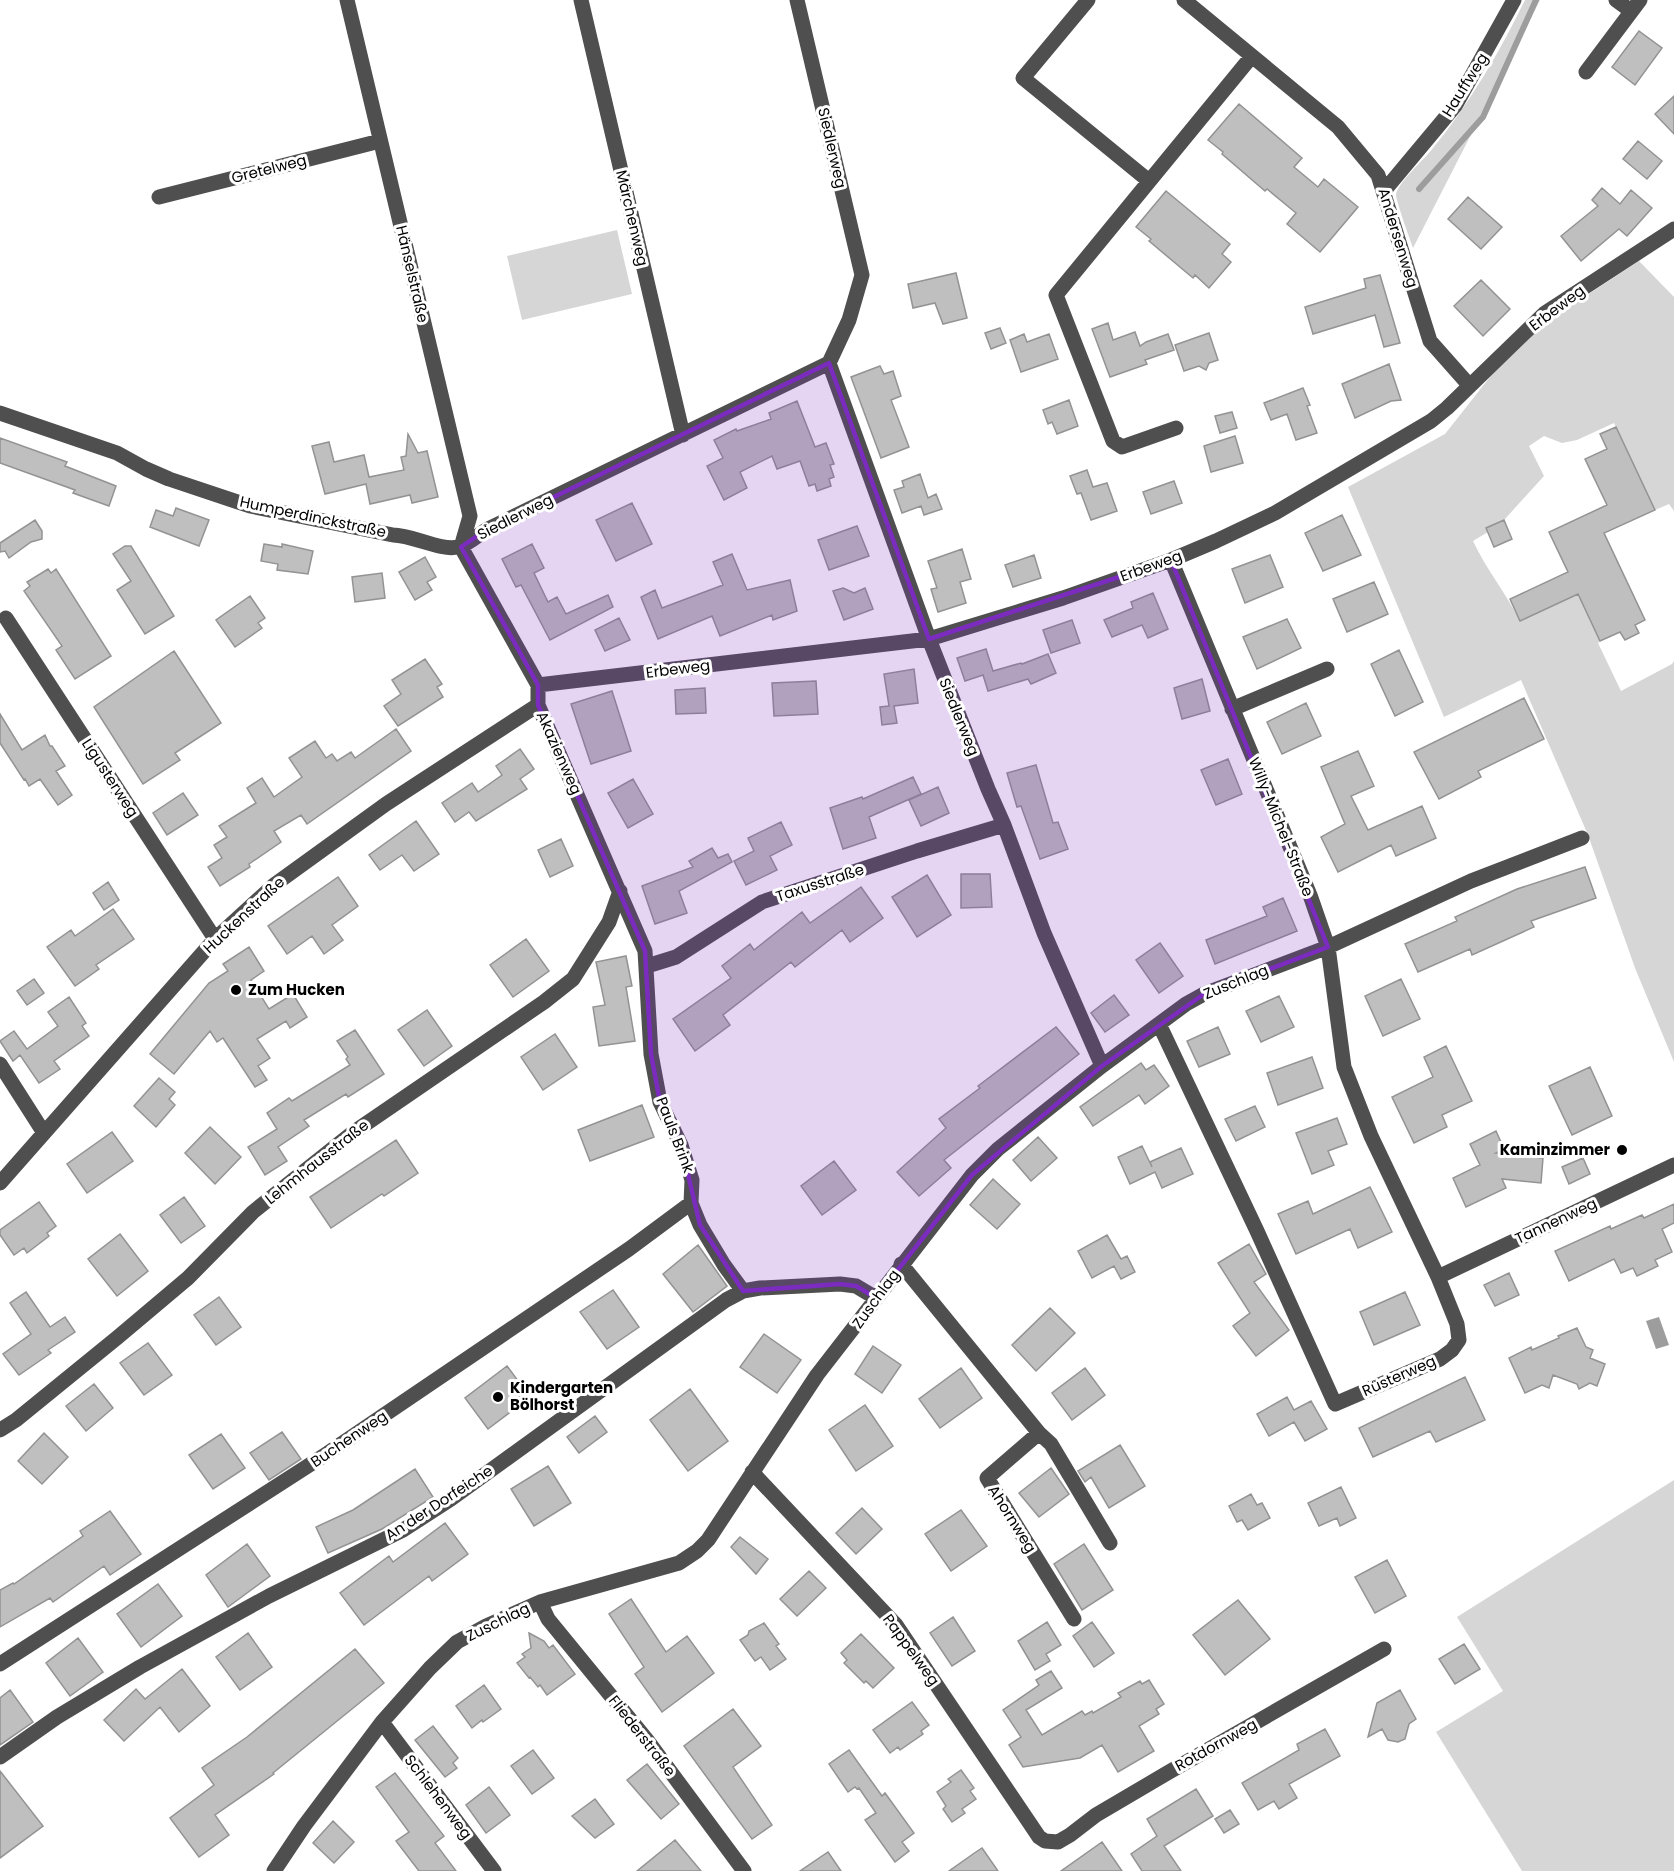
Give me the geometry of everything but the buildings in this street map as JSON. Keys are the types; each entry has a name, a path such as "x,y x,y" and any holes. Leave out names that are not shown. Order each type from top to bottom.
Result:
{"street":[{"name":"Hänselstraße","path":"347,0 470,516 460,547"},
{"name":"Märchenweg","path":"581,0 683,435"},
{"name":"Siedlerweg","path":"460,547 486,530 829,363 849,320 862,275 797,0"},
{"name":"Andersenweg","path":"1184,0 1338,127 1378,175 1430,341 1469,385"},
{"name":"Hauffweg","path":"1384,191 1455,106 1514,0"},
{"path":"1586,72 1635,6 1616,0"},
{"path":"1083,2 1023,78 1149,181"},
{"path":"1176,428 1122,447 1113,441 1056,295 1252,56"},
{"name":"Gretelweg","path":"159,197 380,141"},
{"name":"Erbeweg","path":"538,685 928,639 1063,598 1171,560 1286,507 1431,421 1545,313 1674,230"},
{"name":"Siedlerweg","path":"829,363 928,639 1004,825 1044,933 1102,1066"},
{"name":"Humperdinckstraße","path":"0,413 117,453 169,479 250,506 393,535 404,535 450,548 460,547"},
{"path":"460,547 538,685"},
{"name":"Willy-Michel-Straße","path":"1171,560 1310,895 1328,947"},
{"name":"Ligusterweg","path":"6,618 215,939"},
{"path":"1232,709 1327,669"},
{"name":"Akazienweg","path":"538,685 537,705 620,891 645,951 647,966"},
{"name":"Huckenstraße","path":"0,1183 215,939 274,885 386,804 537,705"},
{"name":"Taxusstraße","path":"647,966 676,957 762,902 916,851 1004,825"},
{"name":"Zuschlag","path":"274,1871 382,1722 430,1668 457,1642 486,1626 540,1602 679,1563 697,1551 708,1540 817,1375 972,1175 998,1149 1102,1066 1186,1004 1220,986 1328,947 1471,881 1582,838"},
{"name":"Lehmhausstraße","path":"0,1430 16,1420 188,1278 253,1212 342,1141 544,1002 573,979 609,922 620,891"},
{"name":"Rüsterweg","path":"1159,1024 1257,1231 1335,1404 1440,1359 1452,1350 1459,1340 1457,1324 1438,1277 1371,1136 1344,1067 1328,947"},
{"name":"Pauls Brink","path":"647,966 651,1054 660,1102 681,1145 692,1180 691,1203 700,1225 724,1265 744,1291"},
{"path":"0,1064 44,1133"},
{"name":"Tannenweg","path":"1438,1277 1674,1165"},
{"name":"Buchenweg","path":"0,1664 328,1454 629,1249 691,1203"},
{"path":"901,1264 1038,1433 1052,1444 1110,1543"},
{"name":"An der Dorfeiche","path":"0,1757 57,1717 140,1667 269,1596 403,1530 452,1498 726,1300 744,1291 760,1288 840,1284 856,1286 876,1298"},
{"name":"Ahornweg","path":"1038,1433 987,1478 1074,1618"},
{"name":"Pappelweg","path":"752,1472 896,1625 1039,1837 1051,1842"},
{"name":"Fliederstraße","path":"540,1602 548,1619 647,1740 744,1871"},
{"name":"Rotdornweg","path":"1051,1842 1058,1842 1096,1815 1169,1772 1384,1650"},
{"name":"Schlehenweg","path":"382,1722 494,1871"}],"highlighted area":[{"path":"829,363 929,639 1171,560 1328,947 1204,994 1102,1066 972,1175 876,1298 856,1286 840,1284 743,1291 700,1225 681,1145 660,1102 651,1054 645,951 538,705 538,685 461,547 486,530"}],"shaded area":[{"path":"1525,0 1540,0 1413,248 1397,199 1398,190 1447,131 1472,95"},
{"path":"617,230 632,294 522,320 507,256"},
{"path":"1639,261 1674,297 1674,511 1669,504 1655,510 1614,423 1577,440 1562,443 1544,436 1529,446 1544,476 1504,520 1487,528 1488,532 1473,541 1520,621 1578,594 1621,691 1674,661 1674,1062 1635,968 1588,835 1521,680 1444,717 1348,487 1445,434 1501,363 1530,336"},
{"path":"1659,1317 1669,1345 1656,1349 1646,1321"},
{"path":"1674,1480 1674,1871 1522,1871 1436,1732 1503,1691 1457,1617"}],"waterway":[{"path":"1419,189 1483,117 1536,0"}],"place":[{"name":"Zum Hucken","path":"236,990"},
{"name":"Kaminzimmer","path":"1622,1150"},
{"name":"Kindergarten Bölhorst","path":"498,1397"}]}
